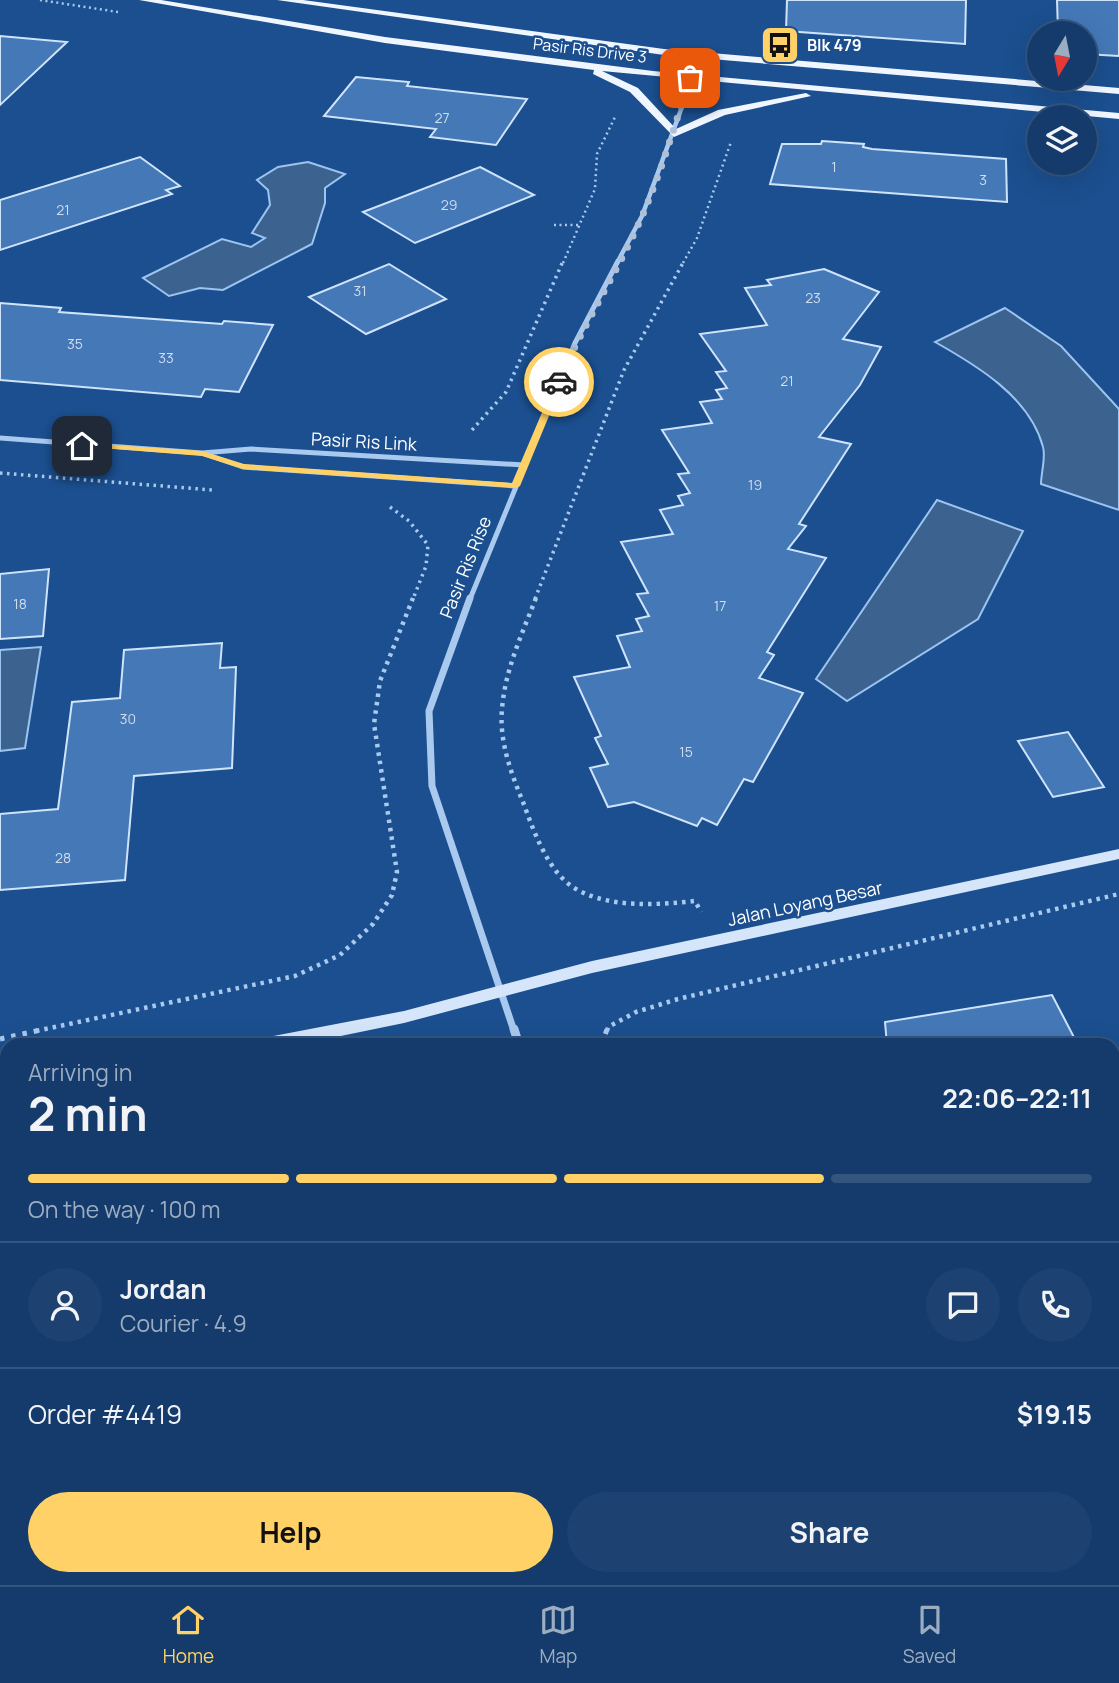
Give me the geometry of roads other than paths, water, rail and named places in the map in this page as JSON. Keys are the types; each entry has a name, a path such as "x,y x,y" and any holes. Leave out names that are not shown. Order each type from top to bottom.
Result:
{"main road":[{"name":"Pasir Ris Drive 3","path":"144,0 385,40 690,78 1119,117"},
{"name":"Pasir Ris Drive 3","path":"282,0 412,20 701,55 1119,91"},
{"path":"572,63 635,90 674,134 722,112 833,92"}],"street":[{"name":"Pasir Ris Rise","path":"500,992 432,786 429,711 453,640 575,343 642,216 674,134 690,78 701,55"},
{"name":"Pasir Ris Link","path":"0,438 202,453 251,449 524,465"},
{"name":"Pasir Ris Link","path":"202,453 243,467 516,486"},
{"name":"Jalan Loyang Besar","path":"298,1038 404,1017 592,967 1119,854"},
{"path":"500,992 516,1038"}],"water":[{"path":"308,162 345,174 325,188 325,203 312,244 223,290 200,288 169,296 143,278 222,239 251,247 265,238 252,233 270,205 268,190 257,180 278,167"},
{"path":"1005,308 1061,346 1119,409 1119,510 1041,484 1044,451 1036,429 1026,413 1000,384 935,342"},
{"path":"937,500 1023,531 978,619 847,701 816,679"},
{"path":"41,647 25,748 0,751 0,650"}],"place":[{"name":"Blk 479","path":"780,45"}]}
